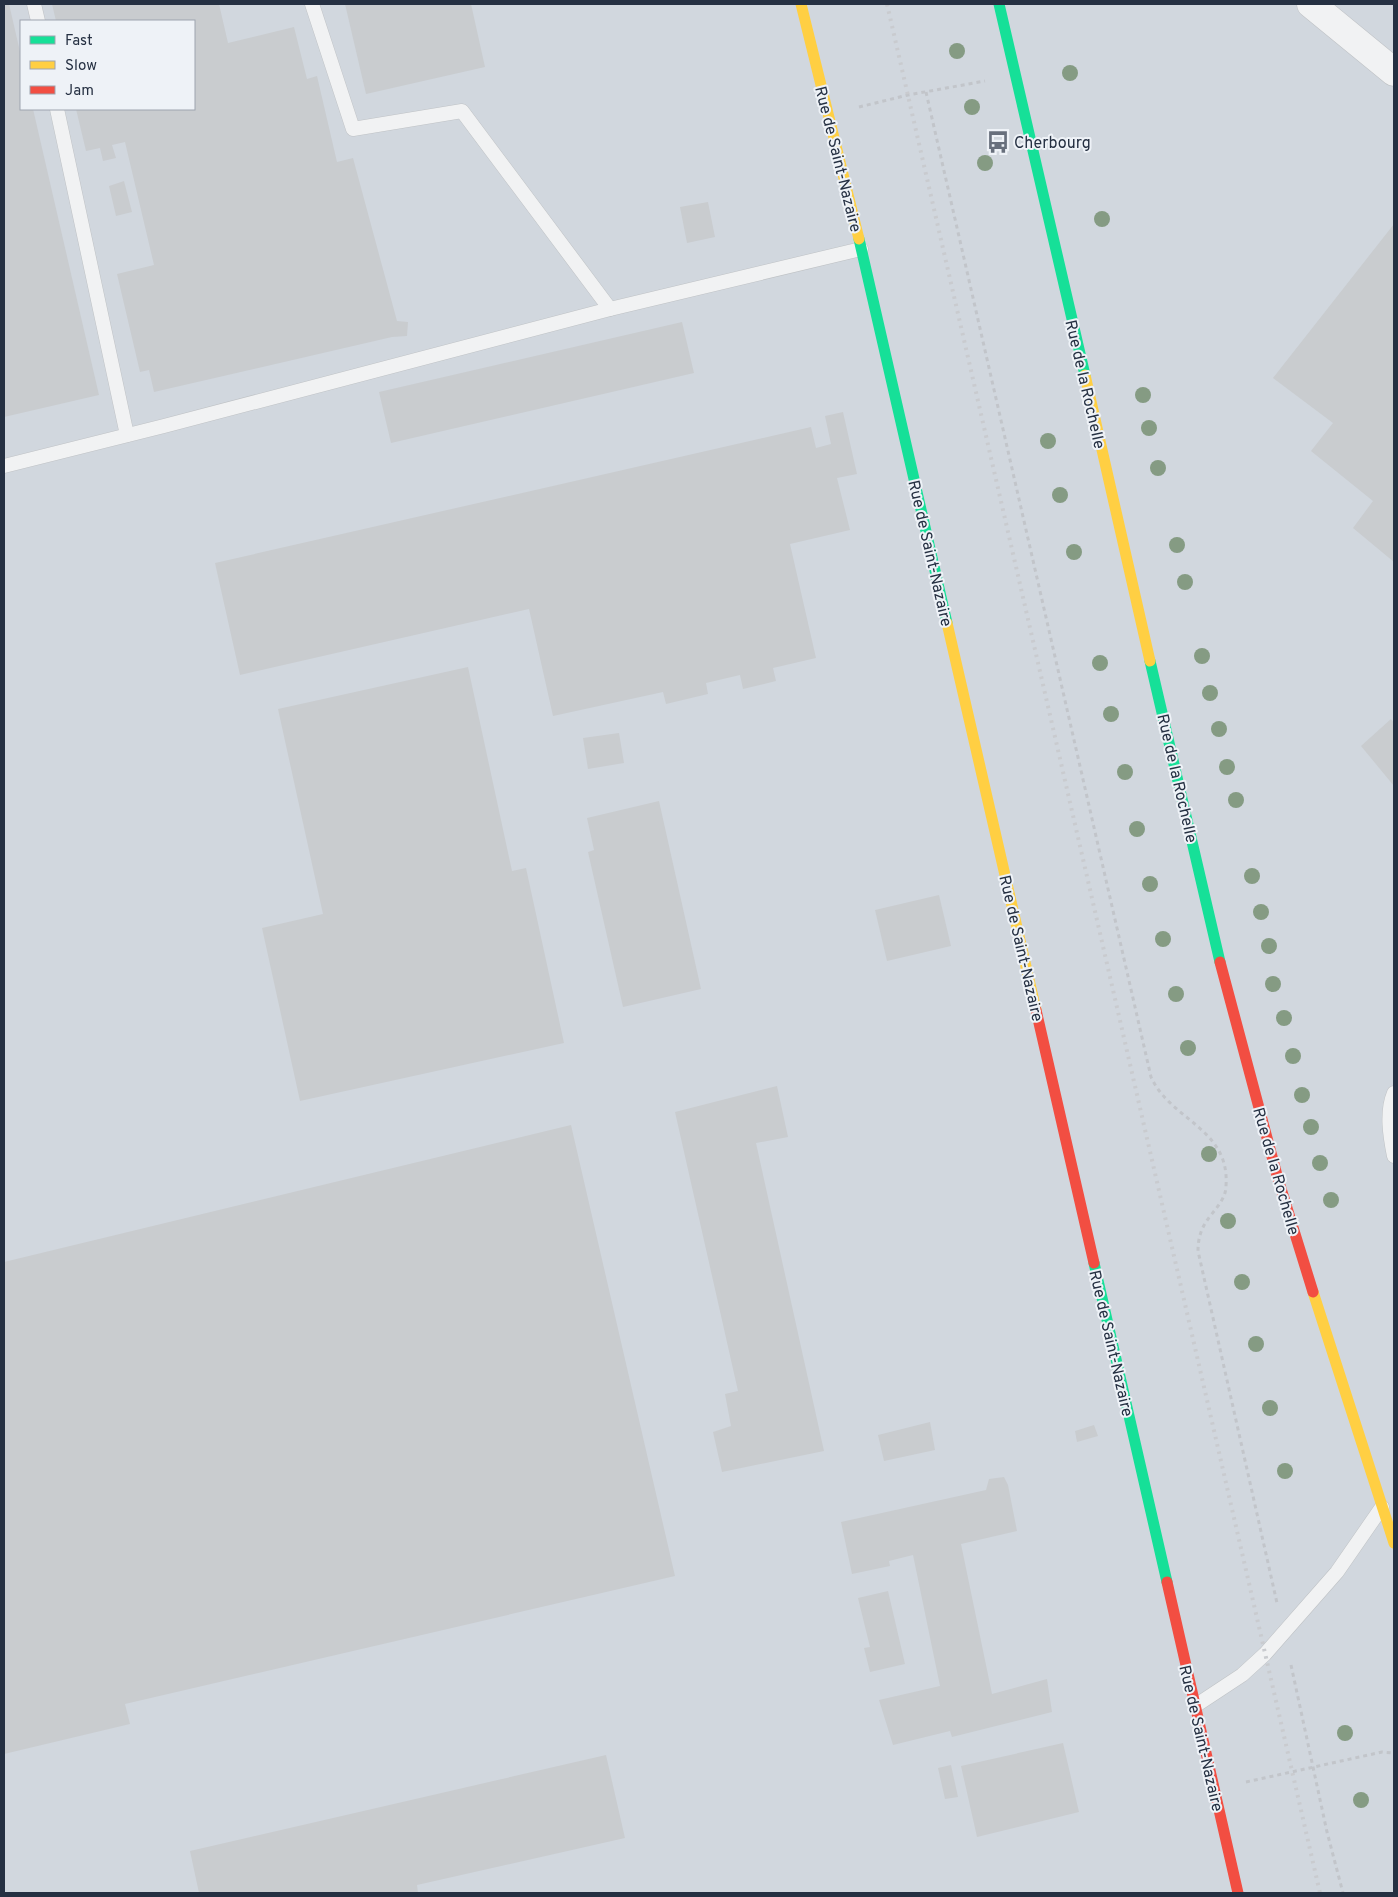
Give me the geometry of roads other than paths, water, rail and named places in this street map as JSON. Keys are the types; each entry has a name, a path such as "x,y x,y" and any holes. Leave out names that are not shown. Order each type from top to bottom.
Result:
{"street":[{"name":"Rue de Saint-Nazaire","path":"801,4 861,249 1238,1893"},
{"name":"Rue de la Rochelle","path":"999,4 1222,971 1278,1179 1345,1395 1394,1543"},
{"path":"1311,4 1394,72"}],"lane":[{"path":"34,4 38,20"},
{"path":"312,4 353,129 462,111 610,309"},
{"path":"57,110 127,435"},
{"path":"4,466 610,309 861,249"},
{"path":"1394,1093 1389,1132 1394,1156"},
{"path":"1195,1706 1242,1675 1265,1654 1337,1572 1382,1507"}],"railway":[{"path":"887,4 1320,1893"}],"place":[{"name":"Cherbourg","path":"998,142"}]}
